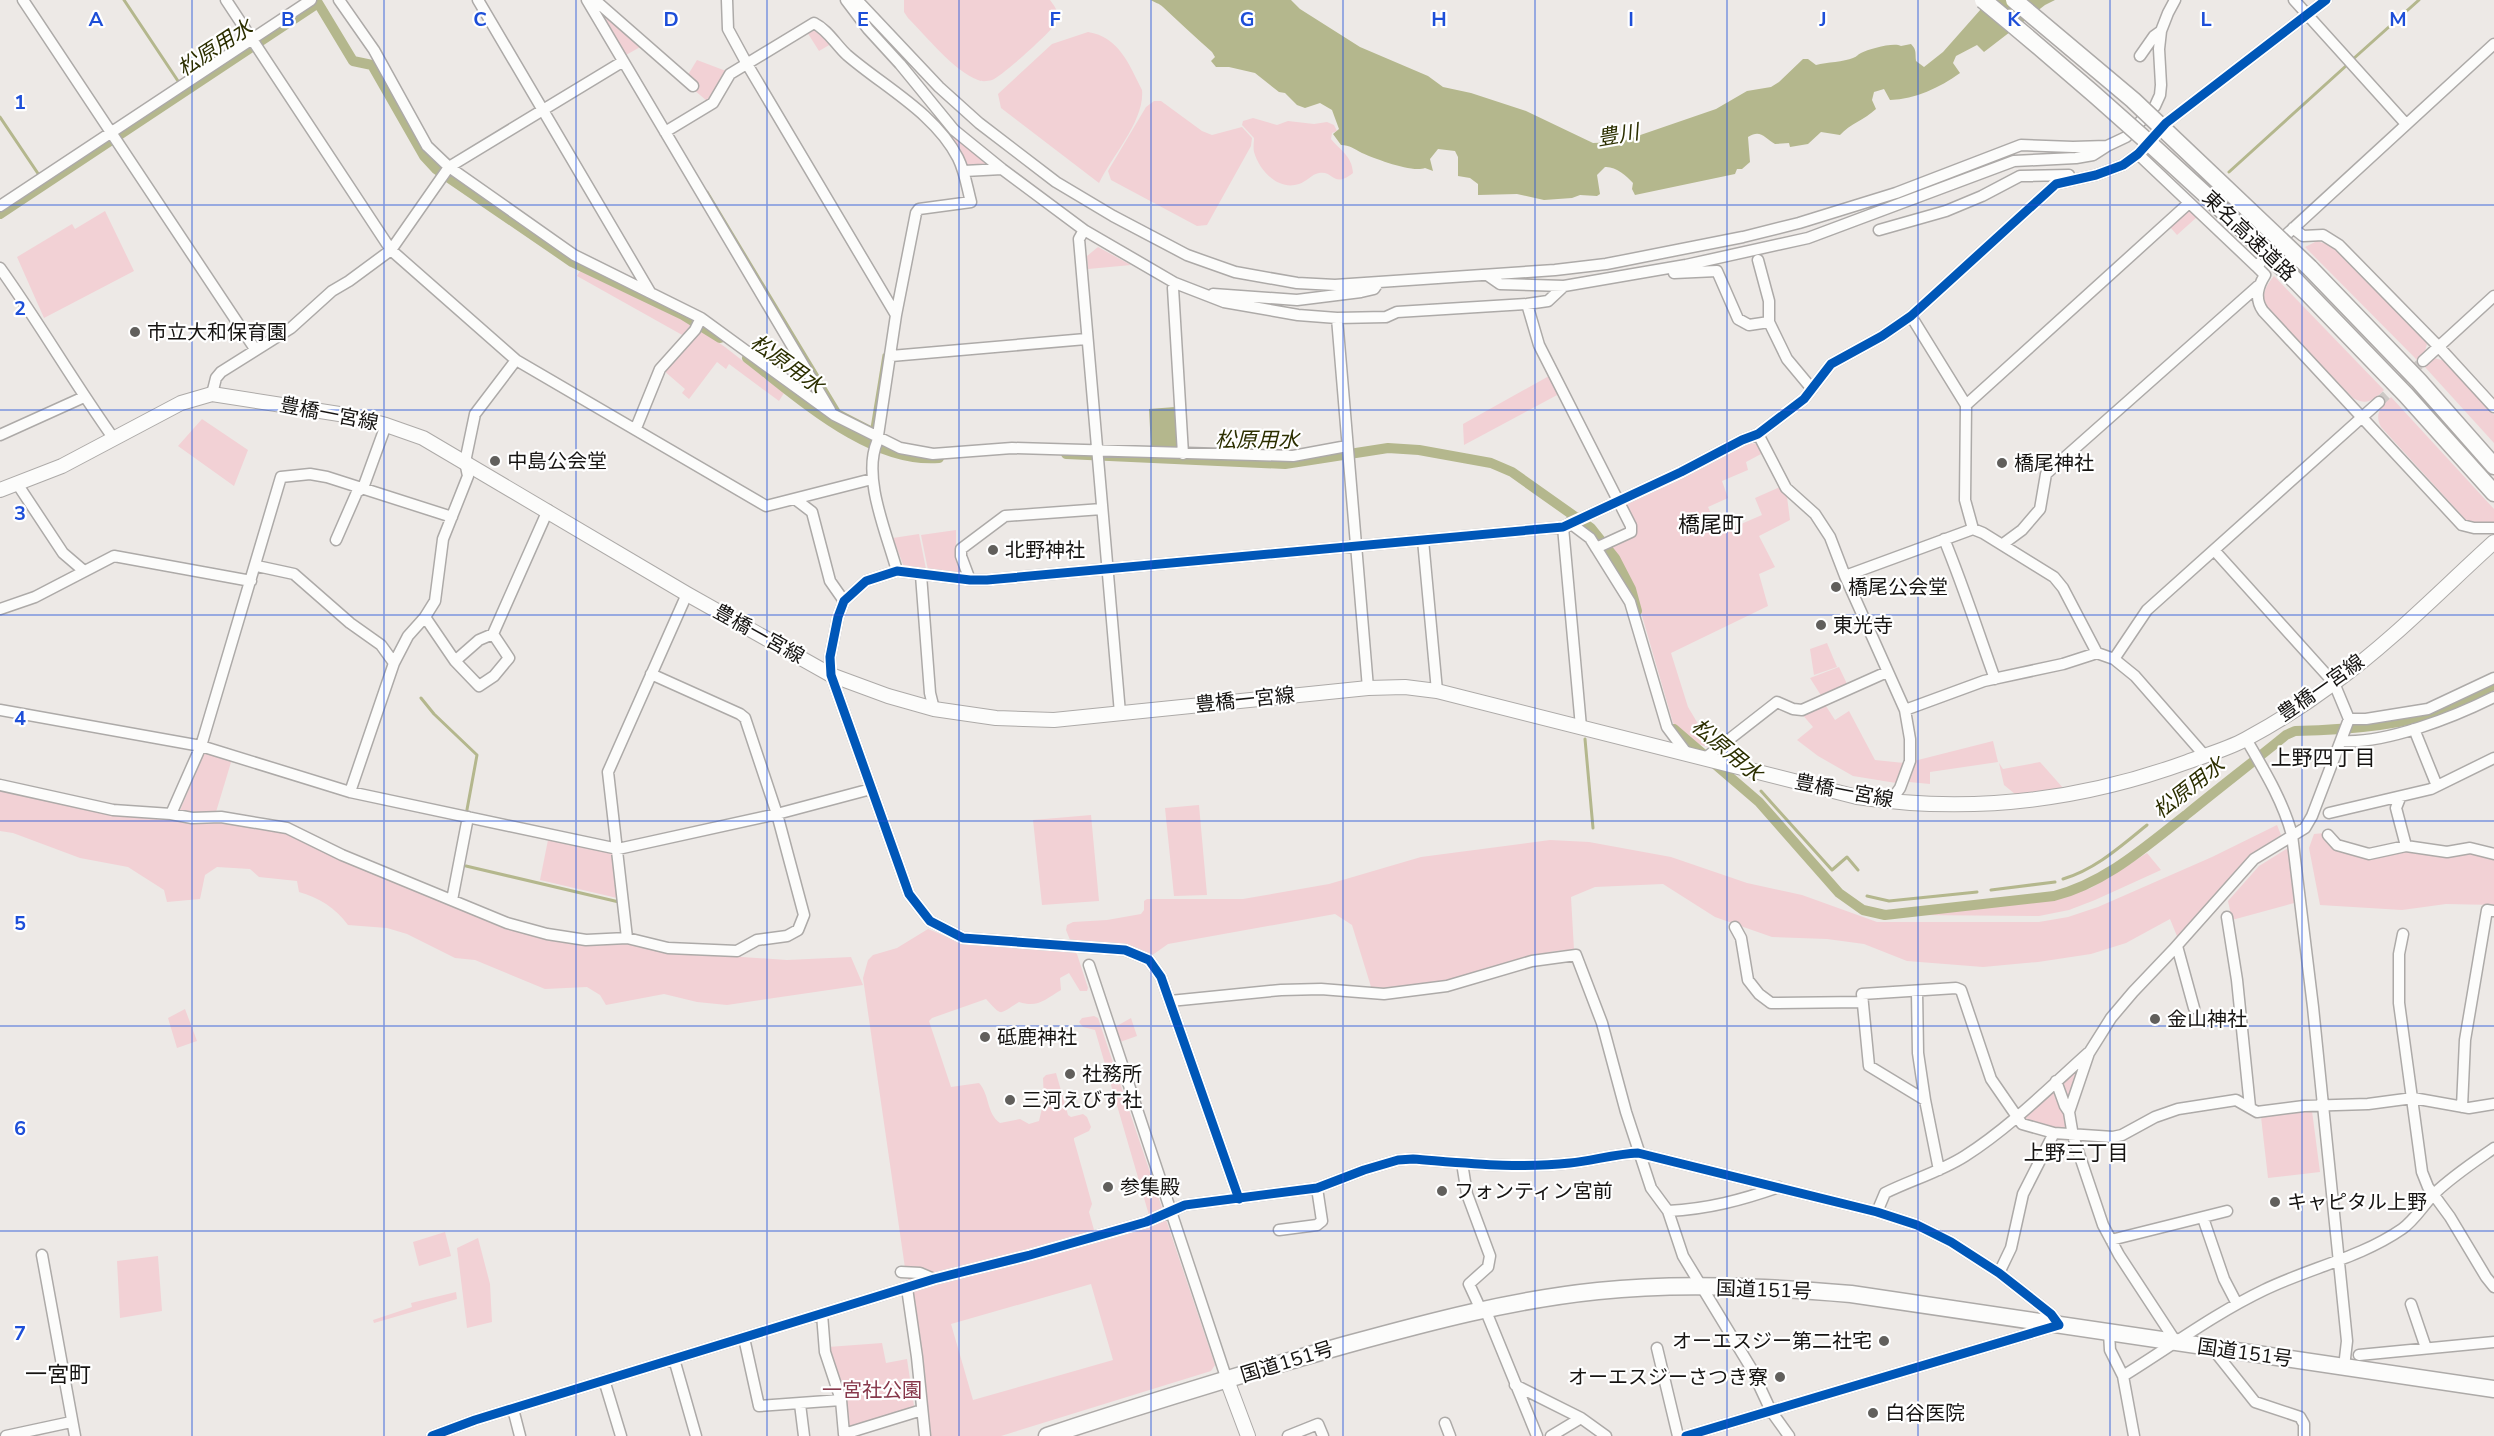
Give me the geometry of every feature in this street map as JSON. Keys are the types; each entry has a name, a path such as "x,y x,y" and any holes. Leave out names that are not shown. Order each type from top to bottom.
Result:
{"highway":[{"name":"東名高速道路","path":"1983,0 2044,50 2205,193 2295,280 2406,395 2494,493"},
{"name":"東名高速道路","path":"2014,0 2133,100 2310,268 2419,381 2494,466"},
{"name":"国道151号","path":"1047,1436 1227,1380 1401,1330 1516,1302 1648,1287 1795,1290 1851,1294 2494,1389"}],"main road":[{"name":"豊橋一宮線","path":"0,490 18,485 114,439 181,403 212,394 352,416 386,424 423,438 687,594 831,675 888,696 934,709 1019,720 1054,720 1368,688 1405,687 1437,691 1803,785 1890,802 1973,805 2073,795 2154,774 2246,739 2334,683 2494,542"},
{"path":"1227,1380 1248,1436"}],"street":[{"path":"24,0 255,349"},
{"path":"226,0 391,250 516,360 766,506 872,479"},
{"path":"0,206 311,0"},
{"path":"339,0 374,50 427,146 449,167 574,255 701,318 876,443 910,452 933,454 1012,448 1293,456 1347,446"},
{"path":"478,0 651,292"},
{"path":"727,0 728,29 896,315"},
{"path":"846,0 954,130 1084,230 1175,283 1204,295 1251,308 1337,318 1386,318 1397,312 1548,301 1564,286"},
{"path":"857,0 939,87 979,123 1056,182 1113,216 1187,255 1235,272 1297,283 1335,285 1606,264 1743,237 1799,223 1896,193 2021,145 2107,146"},
{"path":"1487,275 1500,284 1564,286 1737,255 1808,238 2014,161 2093,155 2126,137 2155,106 2161,85 2159,49 2162,31 2175,0"},
{"path":"2294,0 2406,124"},
{"path":"1239,1199 1170,1001 1157,969 1149,960 1125,950 974,940 953,935 930,921 909,894 831,675 830,657 838,617 844,601 866,581 897,571 970,580 1567,525 1758,434 1804,399 1831,364 1882,336 1911,316 2056,184 2107,172 2123,165 2138,154 2166,123 2326,0"},
{"path":"593,3 622,62 834,415"},
{"path":"593,3 693,86"},
{"path":"665,132 710,105 730,74 814,23 846,54 927,119 951,147 964,171 971,202 919,209 916,213 896,315 872,479 897,571"},
{"path":"2140,56 2154,36 2162,31"},
{"path":"2494,45 2290,231 2302,236 2324,236 2339,245 2494,407"},
{"path":"212,394 216,378 221,372 291,328 333,291 391,250 449,167 622,62"},
{"path":"2002,544 2022,530 2040,509 2046,474 2258,286 2265,275 2258,264 2138,154"},
{"path":"964,171 1002,169"},
{"path":"1879,230 1946,211 1982,196 2020,176 2069,175"},
{"path":"1965,405 2189,202"},
{"path":"1084,230 1079,239 1086,339 1120,713"},
{"path":"1758,260 1769,301 1769,322 1787,359 1812,389"},
{"path":"0,268 37,320 84,397 114,439"},
{"path":"1650,272 1717,271 1738,319 1749,325 1769,322"},
{"path":"1204,295 1209,293 1298,300 1361,292 1374,289 1378,282"},
{"path":"1175,283 1173,288 1183,454"},
{"path":"2258,286 2258,299 2263,310 2462,525 2474,528 2494,528"},
{"path":"2423,361 2494,296"},
{"path":"1527,304 1539,345 1629,520 1631,532 1596,548"},
{"path":"1911,316 1965,405 1965,500 1973,529"},
{"path":"636,428 660,369 695,330 701,318"},
{"path":"1337,318 1368,688"},
{"path":"891,356 1086,339"},
{"path":"350,792 394,663 408,636 425,617 435,601 441,552 468,476 465,462 475,414 516,360"},
{"path":"0,435 84,397"},
{"path":"2114,659 2147,610 2379,402"},
{"path":"336,540 357,492 363,488 386,424"},
{"path":"1758,434 1786,488 1815,514 1830,537 1905,710 1910,739 1910,761 1900,788 1890,802"},
{"path":"171,814 201,746 257,566 281,477 310,474 363,488 452,517"},
{"path":"18,485 63,553 84,571"},
{"path":"795,499 812,512 830,580 844,601"},
{"path":"970,580 961,556 961,549 1005,516 1102,509"},
{"path":"455,661 479,640 493,634 548,510"},
{"path":"1567,525 1590,538 1630,602 1667,727 1689,755"},
{"path":"1567,525 1581,727"},
{"path":"1845,576 1973,529 2002,544 2054,577 2063,588 2097,653"},
{"path":"1944,539 1966,593 1995,679"},
{"path":"1423,540 1437,691"},
{"path":"2214,549 2334,683 2345,730 2353,742 2414,729 2466,711 2494,697"},
{"path":"0,609 35,597 114,556 251,581"},
{"path":"257,566 294,574 350,623 381,645 394,663"},
{"path":"921,575 930,693 934,709"},
{"path":"627,938 608,772 687,594"},
{"path":"425,617 455,661 479,686 494,676 509,658 493,634"},
{"path":"1905,710 1995,679 2063,664 2097,653 2114,659 2135,676 2205,756"},
{"path":"1704,759 1777,702 1802,710 1887,672"},
{"path":"0,785 114,810 171,814 192,818 221,817 287,828 342,855 507,923 547,934 586,940 627,938 668,948 737,951 757,940 787,936 798,930 804,915 777,814 745,718 651,674"},
{"path":"2069,1112 2090,1053 2111,1018 2254,859 2305,828 2310,821 2345,730 2366,720 2428,709 2494,678"},
{"path":"0,710 201,746 350,792 618,849 777,814 871,789"},
{"path":"2414,729 2437,786"},
{"path":"2246,739 2287,816 2292,835 2323,1105 2347,1345 2344,1367"},
{"path":"2329,813 2400,798 2437,786 2494,758"},
{"path":"2400,798 2396,808 2406,846"},
{"path":"452,900 468,817"},
{"path":"2328,835 2337,845 2369,854 2406,846 2447,852 2470,848 2494,854"},
{"path":"2462,1107 2465,1040 2476,969 2487,910 2494,911"},
{"path":"2227,917 2237,980 2250,1107"},
{"path":"1735,927 1741,938 1748,981 1771,1004 1862,1002"},
{"path":"2403,934 2399,954 2399,1003 2422,1172 2433,1195 2494,1287"},
{"path":"2177,946 2194,1008"},
{"path":"1170,1001 1281,990 1321,989 1384,994 1447,986 1532,961 1576,955 1602,1023 1638,1153 1651,1188 1668,1211 1683,1256 1751,1368 1771,1411 1789,1436"},
{"path":"1089,965 1227,1380"},
{"path":"1925,1100 1869,1066 1862,994 1956,988 1961,990 1991,1079 2022,1124 2054,1133 2113,1137 2122,1135 2155,1117 2206,1103 2236,1100 2257,1112 2323,1105 2368,1104 2413,1098 2462,1107 2481,1108 2494,1104"},
{"path":"1917,991 1918,1053 1939,1170"},
{"path":"1877,1212 1885,1193 1965,1156 2016,1117 2090,1053"},
{"path":"2056,1082 2069,1112 2073,1136 2089,1179 2096,1208 2111,1240 2176,1342"},
{"path":"1999,1273 2012,1248 2024,1194 2035,1167 2054,1133"},
{"path":"2123,1376 2197,1327 2265,1289 2338,1261 2379,1243 2404,1228 2433,1195 2453,1177 2494,1148"},
{"path":"436,1435 475,1420 934,1279 1086,1240 1146,1222 1185,1205 1317,1188 1398,1160 1541,1165 1572,1163 1612,1155 1638,1153 1779,1187 1877,1212 1926,1229 1999,1273 2051,1314 2059,1325 1686,1436"},
{"path":"1462,1162 1467,1194 1490,1256 1488,1267 1469,1284 1483,1310 1537,1436"},
{"path":"1668,1211 1701,1209 1736,1202 1779,1187"},
{"path":"1279,1230 1317,1225 1322,1221 1317,1188"},
{"path":"2111,1240 2227,1211"},
{"path":"2202,1218 2224,1279 2237,1304"},
{"path":"42,1255 75,1436"},
{"path":"901,1272 920,1273 934,1279"},
{"path":"908,1287 925,1436"},
{"path":"2411,1304 2426,1348"},
{"path":"822,1314 825,1352 841,1400 844,1434 922,1410"},
{"path":"2109,1333 2110,1350 2123,1376 2134,1436"},
{"path":"744,1338 759,1406 841,1400"},
{"path":"2359,1355 2494,1342"},
{"path":"1657,1348 1678,1436"},
{"path":"2212,1348 2255,1402 2300,1417 2304,1424 2304,1436"},
{"path":"674,1359 696,1436"},
{"path":"604,1380 621,1436"},
{"path":"1515,1385 1581,1418 1606,1436"},
{"path":"800,1404 804,1436"},
{"path":"513,1410 520,1436"},
{"path":"1551,1436 1581,1418"},
{"path":"6,1436 71,1422"},
{"path":"1445,1423 1450,1436"},
{"path":"1288,1436 1318,1424 1323,1436"}],"green space":[{"path":"904,0 1050,0 1056,9 1057,21 1047,33 998,77 981,81 969,76 932,44 904,12"},
{"path":"602,13 642,46 626,55"},
{"path":"815,27 831,44 819,51 807,32"},
{"path":"1088,32 1108,40 1122,53 1142,90 1142,102 1127,138 1099,183 1001,108 998,94 1052,44"},
{"path":"697,60 726,71 707,101 693,89 686,78"},
{"path":"1154,101 1161,101 1202,131 1212,135 1242,127 1252,138 1251,146 1207,225 1197,226 1111,180 1108,171 1146,107"},
{"path":"1253,118 1277,125 1288,121 1314,124 1327,122 1334,125 1337,131 1332,133 1331,139 1348,158 1353,173 1337,179 1328,174 1319,173 1302,183 1291,185 1277,182 1260,166 1254,152 1254,138 1242,125 1243,121"},
{"path":"948,129 987,163 985,166 967,167 943,131"},
{"path":"2189,209 2197,217 2177,235 2170,227"},
{"path":"105,211 134,271 44,318 17,257 72,224 75,229"},
{"path":"2317,241 2335,247 2425,340 2427,344 2425,351 2417,360 2305,247"},
{"path":"1098,247 1131,265 1088,269 1087,256"},
{"path":"580,271 692,326 684,336 577,276"},
{"path":"2274,276 2384,390 2377,397 2366,402 2353,398 2267,308 2264,299 2265,291"},
{"path":"699,329 784,393 779,401 729,364 726,369 717,362 689,399 682,393 685,389 663,370"},
{"path":"2434,358 2445,361 2494,415 2494,443 2424,366"},
{"path":"1549,376 1559,394 1464,445 1463,424"},
{"path":"2391,397 2494,509 2494,522 2478,523 2466,520 2381,427 2378,414"},
{"path":"202,419 248,450 234,486 178,446"},
{"path":"1750,443 1757,444 1761,454 1746,462 1748,470 1722,481 1728,498 1708,507 1720,533 1762,515 1755,498 1780,487 1787,497 1790,520 1759,536 1775,567 1759,574 1768,606 1671,653 1688,707 1713,749 1689,741 1673,723 1634,588 1609,545 1632,533 1623,504"},
{"path":"956,530 956,548 964,575 928,570 921,535"},
{"path":"919,534 926,569 904,567 893,538"},
{"path":"1827,643 1837,667 1814,675 1810,649"},
{"path":"1839,667 1848,686 1822,697 1810,678"},
{"path":"1824,703 1835,720 1849,711 1875,760 1904,763 1896,783 1853,776 1818,756 1797,740 1813,727 1801,713"},
{"path":"1993,741 1998,762 1930,772 1930,784 1909,782 1914,761"},
{"path":"205,751 232,759 216,812 188,815 180,810"},
{"path":"2040,762 2064,789 2015,794 2004,785 1999,763 2003,769"},
{"path":"0,789 113,814 219,822 278,830 504,927 626,942 666,952 787,960 851,957 863,985 727,1005 697,1002 664,994 606,1005 600,995 587,987 545,989 475,960 455,958 407,934 387,928 348,925 326,904 299,892 297,881 259,877 250,869 217,867 205,875 200,899 167,902 164,890 128,867 80,858 13,833 0,831"},
{"path":"1199,805 1207,895 1174,896 1165,808"},
{"path":"1091,815 1099,901 1042,905 1033,820"},
{"path":"2277,825 2281,835 2251,855 2179,941 2170,919 2126,943 2091,954 1983,967 1907,961 1864,944 1827,939 1772,937 1715,917 1663,884 1595,887 1571,897 1574,950 1541,954 1424,987 1389,991 1372,990 1352,925 1335,914 1168,944 1151,956 1126,945 1070,940 1066,930 1067,925 1073,922 1107,920 1141,914 1144,910 1144,901 1147,899 1243,899 1329,884 1421,857 1550,840 1589,842 1671,857 1747,883 1802,895 1877,922 2039,922 2068,917 2098,907 2212,857"},
{"path":"2324,833 2337,849 2471,851 2494,858 2494,905 2446,904 2402,910 2320,905 2309,848 2314,834"},
{"path":"548,840 613,853 617,898 540,880"},
{"path":"2288,848 2294,903 2232,920 2228,901 2259,866"},
{"path":"2147,853 2161,870 2069,910 2039,916 1912,915 2056,900 2091,888"},
{"path":"928,929 962,943 1074,951 1077,954 1087,991 1080,991 1069,973 1060,978 1061,990 1041,1002 1026,1004 1019,1002 1001,1012 986,999 929,1021 951,1087 979,1083 992,1114 1000,1123 1020,1119 1029,1124 1039,1121 1044,1100 1043,1078 1056,1073 1068,1115 1071,1117 1083,1114 1087,1117 1091,1127 1089,1131 1074,1140 1092,1204 1089,1212 1096,1237 1102,1240 1146,1228 1151,1222 1095,1030 1083,1027 1079,1022 1082,1018 1094,1016 1098,1018 1215,1365 1211,1371 1001,1436 930,1436 919,1331 905,1268 863,978 868,960 873,955 897,948","holes":["1091,1284 1113,1360 973,1400 951,1324"]},
{"path":"185,1009 197,1041 177,1048 168,1018"},
{"path":"1131,1018 1137,1036 1120,1042 1115,1027"},
{"path":"2077,1069 2079,1074 2069,1129 2065,1131 2026,1122 2024,1117"},
{"path":"2312,1111 2320,1172 2268,1178 2261,1117"},
{"path":"445,1232 451,1256 419,1266 413,1242"},
{"path":"478,1238 490,1284 492,1322 467,1328 457,1248"},
{"path":"158,1256 162,1311 120,1318 117,1261"},
{"path":"456,1292 457,1299 374,1323 373,1320 412,1307 411,1303"},
{"name":"一宮社公園","path":"882,1343 886,1363 907,1359 914,1406 912,1409 850,1429 847,1425 828,1347"}],"shaded area":[{"path":"1151,0 1291,0 1300,9 1360,47 1428,76 1443,87 1471,93 1526,111 1593,143 1620,142 1716,109 1747,91 1771,87 1803,59 1808,59 1816,65 1849,59 1881,46 1911,44 1915,50 1916,61 1924,67 1943,52 1989,0 2055,0 2045,5 1984,52 1977,45 1956,56 1953,63 1960,73 1935,88 1918,95 1890,100 1884,89 1874,92 1872,100 1876,109 1840,135 1821,132 1808,144 1790,147 1789,143 1775,144 1762,135 1752,135 1748,137 1750,162 1742,169 1737,169 1735,174 1635,195 1632,189 1633,183 1628,177 1617,170 1605,167 1597,175 1600,194 1597,196 1580,195 1572,198 1544,200 1517,194 1478,195 1478,184 1470,178 1458,176 1458,157 1455,151 1438,149 1430,159 1433,171 1394,165 1368,156 1349,146 1341,145 1333,134 1339,129 1332,110 1320,103 1305,108 1297,105 1285,93 1279,92 1255,73 1229,67 1216,67 1211,61 1215,57 1212,52 1162,6"},
{"path":"1175,407 1178,449 1151,447 1149,409"},
{"path":"2313,749 2314,762 2293,763 2293,750"}],"waterway":[{"path":"124,0 178,81"},
{"path":"2352,60 2419,0"},
{"name":"松原用水","path":"0,214 318,3 353,61 372,65 424,156 436,169 572,262 683,315 720,338"},
{"path":"2229,172 2347,65"},
{"path":"0,117 39,175"},
{"path":"707,192 839,411 872,428 884,355"},
{"name":"松原用水","path":"747,358 812,408 861,439 887,450 913,457 939,458"},
{"name":"松原用水","path":"1066,454 1285,464 1388,448 1419,450 1491,463 1512,472 1591,528 1615,558 1631,589 1637,611"},
{"name":"松原用水","path":"1674,729 1759,802 1839,893 1863,910 1885,915 2054,896 2073,890 2124,863 2286,735 2295,731 2351,728 2409,720 2450,708 2494,685"},
{"path":"421,698 434,714 477,755 466,815"},
{"path":"1585,739 1593,828"},
{"path":"1761,791 1832,870 1847,857 1858,870"},
{"path":"2063,879 2097,863 2147,825"},
{"path":"466,866 619,902"},
{"path":"1991,890 2055,882"},
{"path":"1867,896 1889,901 1977,892"}],"tunnel":[{"path":"2379,402 2423,361"}],"cycle path":[{"path":"1239,1199 1161,977 1149,960 1125,950 963,938 930,921 909,894 831,675 830,657 838,617 844,601 866,581 897,571 987,580 1563,527 1758,434 1804,399 1831,364 1882,336 1911,316 2056,184 2096,175 2123,165 2138,154 2166,123 2326,0"},
{"path":"432,1436 475,1420 934,1279 1146,1222 1185,1205 1317,1188 1398,1160 1492,1165 1550,1165 1638,1153 1877,1212 1917,1225 1951,1242 1999,1273 2051,1314 2059,1325 1686,1436"}],"place":[{"name":"市立大和保育園","path":"135,332"},
{"name":"中島公会堂","path":"495,461"},
{"name":"橋尾神社","path":"2002,463"},
{"name":"北野神社","path":"993,550"},
{"name":"橋尾公会堂","path":"1836,587"},
{"name":"東光寺","path":"1821,625"},
{"name":"金山神社","path":"2155,1019"},
{"name":"砥鹿神社","path":"985,1037"},
{"name":"社務所","path":"1070,1074"},
{"name":"三河えびす社","path":"1010,1100"},
{"name":"参集殿","path":"1108,1187"},
{"name":"フォンティン宮前","path":"1442,1191"},
{"name":"キャピタル上野","path":"2275,1202"},
{"name":"オーエスジー第二社宅","path":"1884,1341"},
{"name":"オーエスジーさつき寮","path":"1780,1377"},
{"name":"白谷医院","path":"1873,1413"}],"district":[{"name":"橋尾町","path":"1711,525"},
{"name":"上野四丁目","path":"2323,758"},
{"name":"上野三丁目","path":"2076,1153"},
{"name":"一宮町","path":"58,1375"}],"water label":[{"name":"豊川","path":"1618,135"}]}
